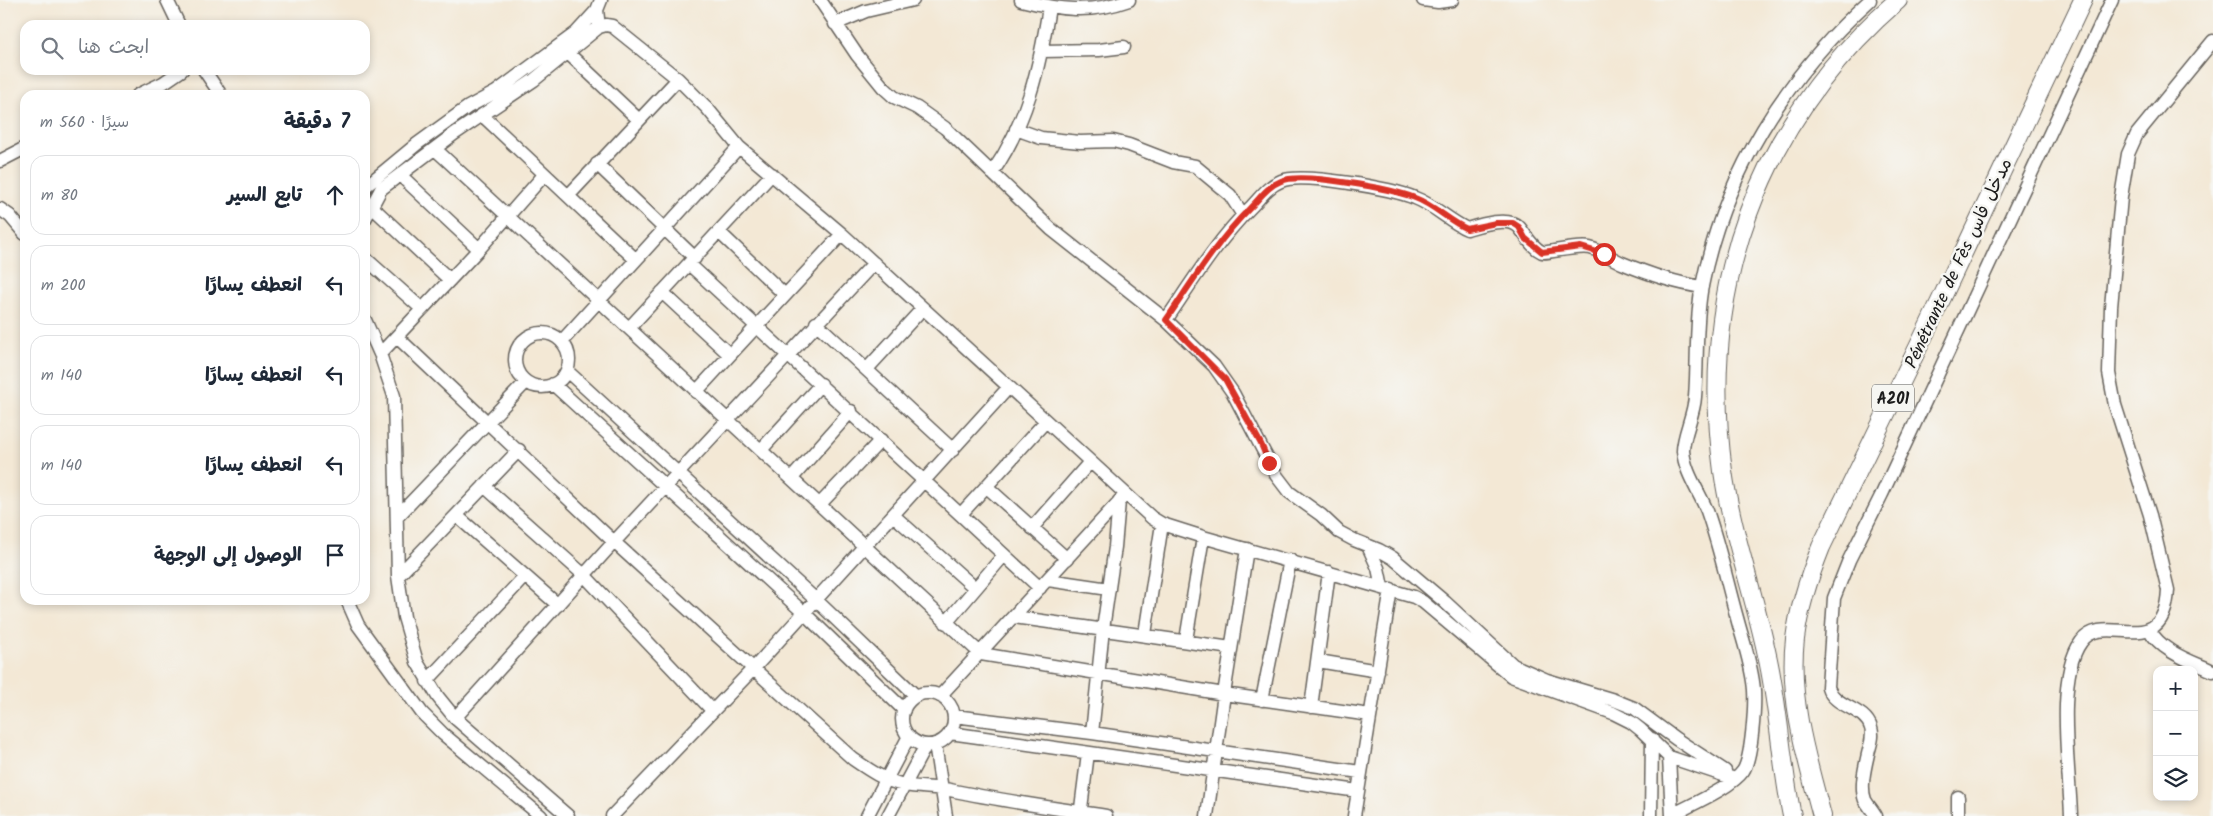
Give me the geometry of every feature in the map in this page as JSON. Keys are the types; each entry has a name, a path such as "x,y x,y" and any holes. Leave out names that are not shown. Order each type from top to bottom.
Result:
{"highway":[{"path":"1792,816 1784,775 1768,656 1730,510 1723,471 1718,426 1717,378 1725,294 1744,223 1779,145 1812,93 1841,56 1898,0"},
{"name":"Pénétrante de Fès مدخل فاس","path":"1822,816 1806,748 1795,688 1795,640 1807,583 1825,539 2084,0"}],"street":[{"path":"167,0 177,20"},
{"path":"820,0 868,70 887,92 934,120 1052,229 1166,320 1225,379 1261,444 1271,468 1282,483 1339,532 1393,558 1445,602 1513,665 1547,680 1634,708 1676,740 1710,760 1735,778"},
{"path":"835,24 866,12 913,0"},
{"path":"1021,0 1072,10 1097,9 1128,0"},
{"path":"1422,0 1438,2 1452,0"},
{"path":"1669,757 1672,815 1709,796 1735,778 1744,769 1748,755 1754,705 1752,675 1712,525 1702,498 1690,477 1684,452 1684,442 1693,417 1702,287 1726,205 1758,136 1793,84 1824,45 1870,0"},
{"path":"1876,816 1865,799 1864,782 1873,739 1871,728 1868,720 1836,699 1828,687 1834,598 1849,560 1886,486 2112,0"},
{"path":"599,5 599,28"},
{"path":"370,183 417,144 468,106 496,92 572,37 582,28 599,5"},
{"path":"992,173 1016,129 1029,100 1042,51 1049,7"},
{"path":"450,280 371,206 381,189 569,54 599,28 606,25 612,26 678,79 708,108 739,147 874,263 1090,462 1122,498 1162,524 1405,593 1423,602 1511,676 1613,713 1631,722 1669,757 1735,778"},
{"path":"2071,816 2067,695 2072,660 2077,649 2087,636 2095,632 2138,632 2155,625 2166,610 2168,590 2150,515 2115,405 2109,373 2111,307 2121,197 2128,154 2137,134 2213,41"},
{"path":"1042,51 1099,50 1124,47"},
{"path":"569,54 639,120"},
{"path":"148,90 175,75"},
{"path":"207,75 218,90"},
{"path":"568,196 678,79"},
{"path":"482,115 635,259"},
{"path":"1016,129 1041,138 1080,142 1113,141 1129,145 1173,162 1195,166 1230,195 1243,215"},
{"path":"562,341 739,147"},
{"path":"435,149 980,654 1370,716"},
{"path":"0,161 20,151"},
{"path":"597,164 664,229 692,261 757,325 1004,555 1044,584 1109,589"},
{"path":"629,328 772,174"},
{"path":"400,175 479,249"},
{"path":"380,354 479,249 544,175"},
{"path":"1166,320 1206,262 1243,215 1267,189 1280,181 1298,177 1324,179 1415,198 1467,229 1496,223 1513,223 1519,227 1525,238 1542,252 1568,247 1588,248 1680,283 1702,287"},
{"path":"0,209 10,216 20,228"},
{"path":"719,232 785,295"},
{"path":"696,392 842,234"},
{"path":"370,262 422,309"},
{"path":"454,718 678,472 874,263"},
{"path":"662,292 730,355"},
{"path":"867,370 923,308"},
{"path":"816,323 953,450"},
{"path":"370,331 394,396 398,576 404,617 417,662 427,681 454,718 568,816"},
{"path":"535,333 554,335 562,341 568,351 569,361 567,370 553,384 535,386 526,382 516,369 517,350 522,342 535,333"},
{"path":"397,337 519,450 614,542 853,759 886,779 904,785 941,789 1080,814 1106,816"},
{"path":"567,370 816,600 916,696"},
{"path":"398,516 526,382"},
{"path":"553,384 804,613 904,710"},
{"path":"761,450 821,384"},
{"path":"612,816 754,668 925,482 1009,387"},
{"path":"792,478 851,411"},
{"path":"961,514 1046,421"},
{"path":"820,504 881,440"},
{"path":"398,576 519,450"},
{"path":"1032,528 1090,462"},
{"path":"484,486 584,576 712,710"},
{"path":"987,487 1068,559"},
{"path":"940,696 1068,559 1122,498"},
{"path":"1092,733 1103,629 1122,498"},
{"path":"893,515 975,588"},
{"path":"457,516 558,605"},
{"path":"1145,634 1162,524"},
{"path":"1186,640 1203,537"},
{"path":"1354,816 1378,671 1386,588 1368,546"},
{"path":"1207,816 1230,648 1247,549"},
{"path":"946,623 1004,555"},
{"path":"1262,700 1290,560"},
{"path":"1311,707 1330,572"},
{"path":"427,681 525,576"},
{"path":"349,605 358,625 422,713 443,734 541,816"},
{"path":"1014,617 1145,634 1230,648"},
{"path":"2148,629 2154,639 2165,647 2213,671"},
{"path":"1318,661 1378,671"},
{"path":"928,693 940,696 948,702 954,716 950,733 943,740 930,744 909,736 904,729 902,719 904,710 909,702 916,696 928,693"},
{"path":"954,716 1092,733 1360,772"},
{"path":"950,733 1358,791"},
{"path":"867,816 909,736"},
{"path":"1651,816 1652,740"},
{"path":"888,816 904,785 930,744"},
{"path":"930,744 946,816"},
{"path":"1080,814 1088,753"},
{"path":"1958,797 1958,816"}],"route":[{"path":"1269,463 1261,444 1225,379 1166,320 1232,227 1267,189 1285,179 1298,177 1351,184 1423,201 1456,224 1467,229 1496,223 1513,223 1519,227 1525,238 1542,252 1560,248 1581,247 1604,254"}]}
